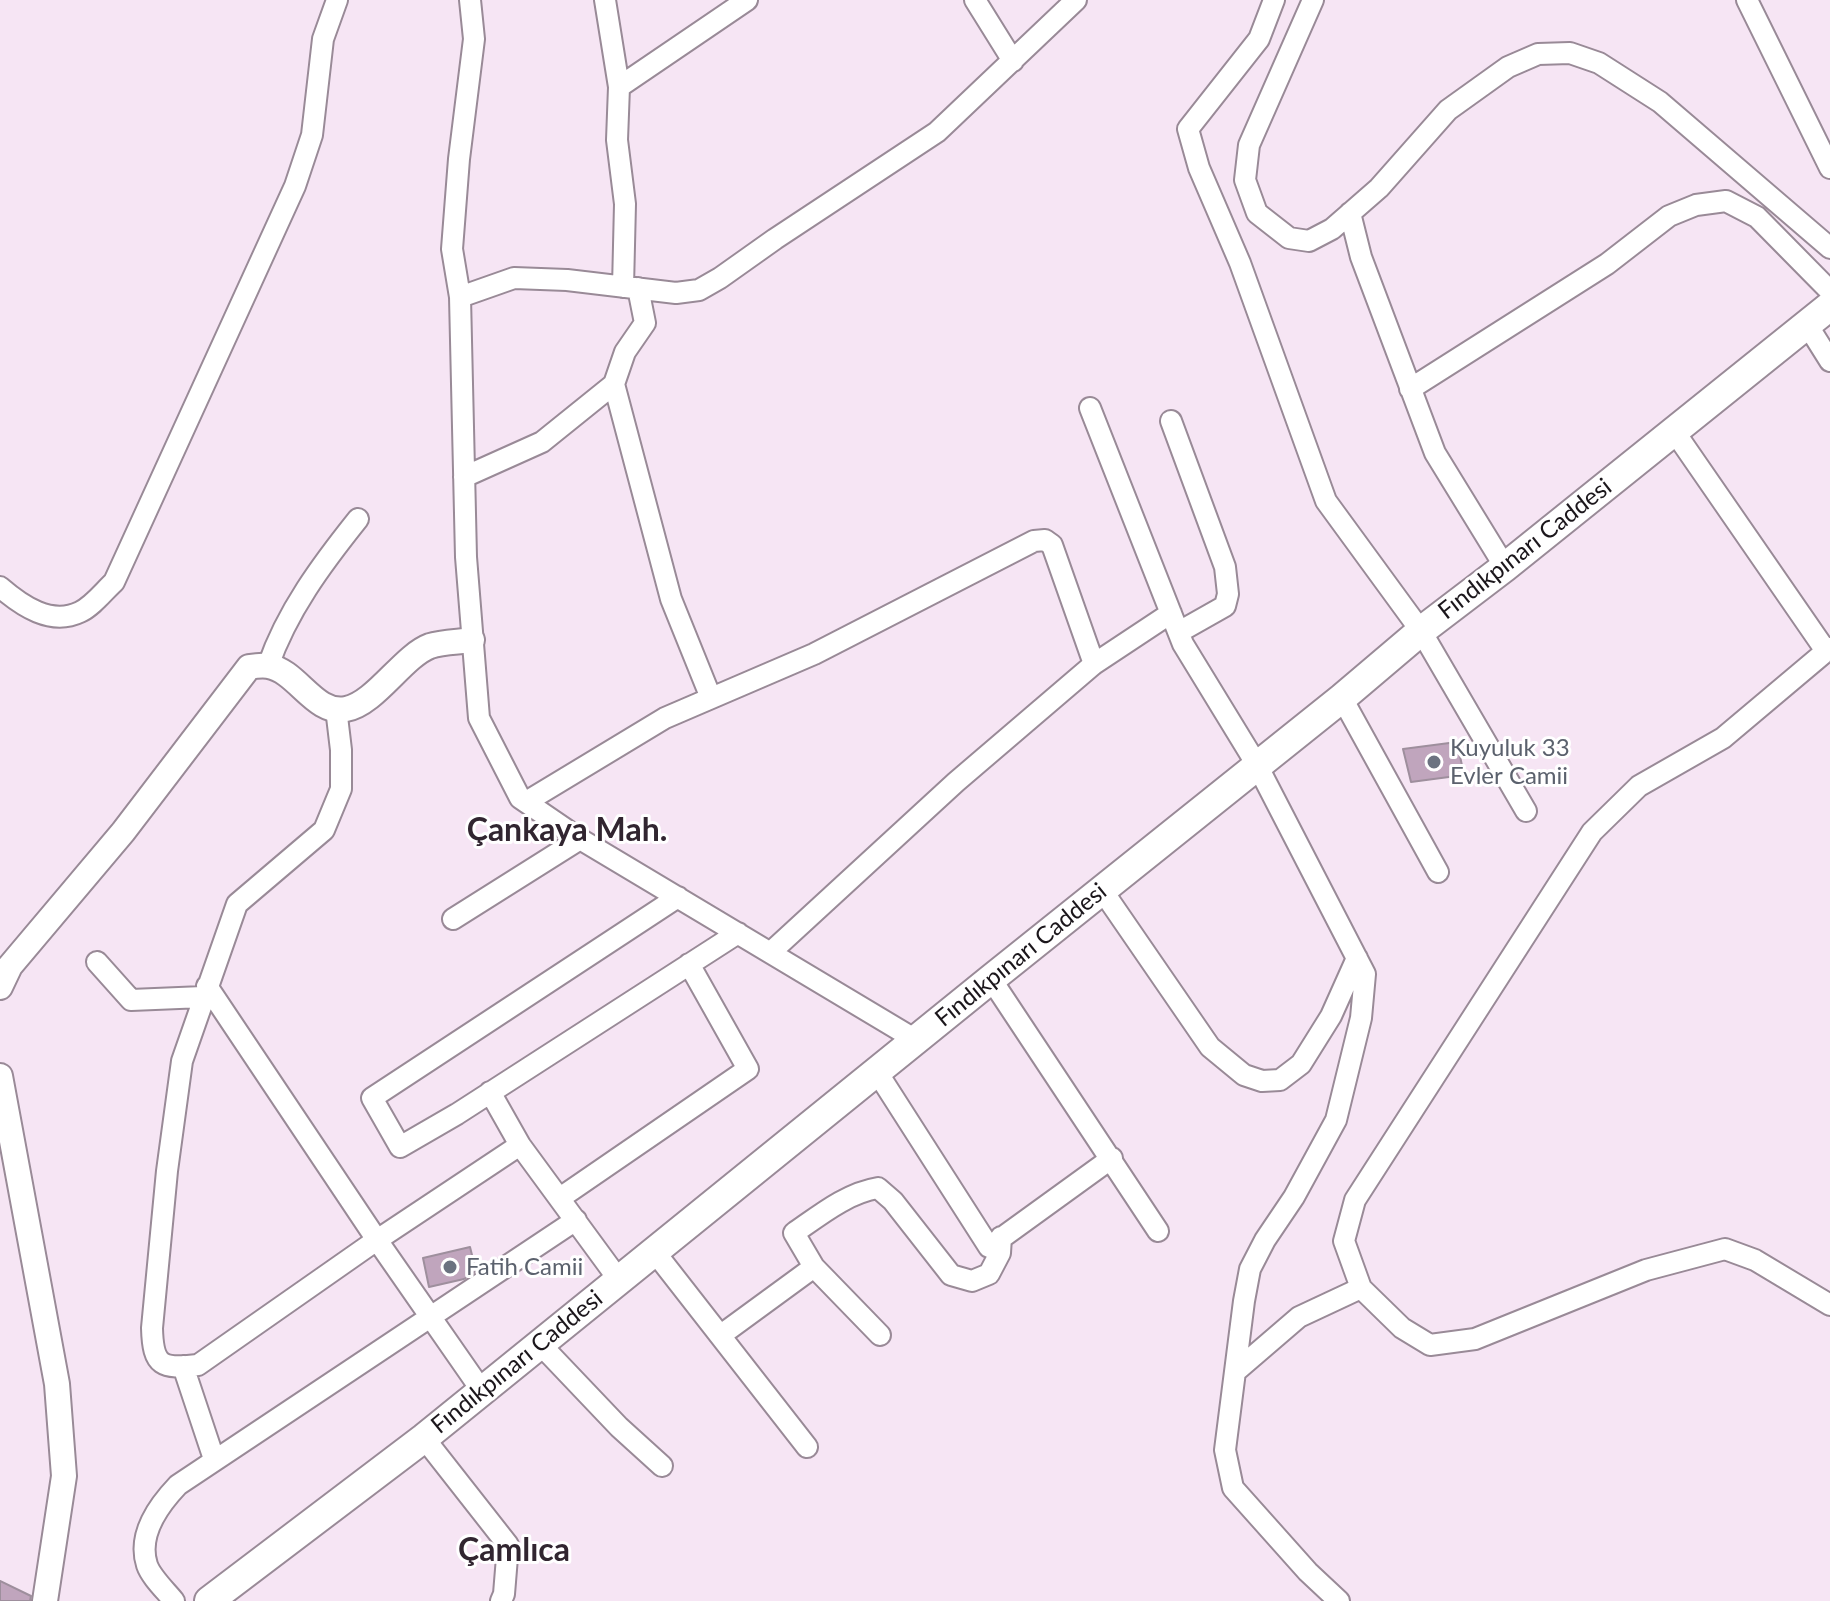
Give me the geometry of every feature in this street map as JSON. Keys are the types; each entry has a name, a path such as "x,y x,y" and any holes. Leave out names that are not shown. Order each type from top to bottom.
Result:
{"main road":[{"name":"Fındıkpınarı Caddesi","path":"209,1601 424,1438 1421,631 1830,306"}],"street":[{"path":"0,587 28,609 50,617 66,617 83,611 114,582 295,186 312,135 323,39 337,0"},
{"path":"470,0 474,39 459,159 452,249 460,297 466,557 479,718 520,798 580,839 916,1040"},
{"path":"464,477 542,442 614,384 625,352 645,323 630,287 617,140 619,87 605,0"},
{"path":"619,87 747,0"},
{"path":"975,0 1013,61"},
{"path":"460,297 514,278 676,293 699,290 937,132 1076,0"},
{"path":"1274,0 1259,39 1188,129 1199,168 1240,263 1326,501 1421,631 1526,811"},
{"path":"1313,0 1249,145 1245,180 1257,213 1289,238 1309,241 1332,229 1379,188 1448,110 1508,67 1538,54 1570,53 1599,63 1660,102 1830,248"},
{"path":"1747,0 1830,168"},
{"path":"1410,389 1607,264 1669,216 1696,205 1726,201 1757,217 1830,291"},
{"path":"1350,213 1361,257 1435,453 1505,567"},
{"path":"1808,326 1830,361"},
{"path":"614,384 671,599 711,698"},
{"path":"1090,408 1175,622 1257,765 1365,974 1361,1018 1336,1120 1250,1269 1225,1450 1233,1488 1308,1572 1339,1601"},
{"path":"771,952 956,782 1094,664 1175,622 1225,606 1228,594 1225,567 1171,421"},
{"path":"1674,431 1828,650 1723,738 1639,786 1592,832 1355,1200 1344,1241 1361,1288 1402,1328 1430,1345 1475,1339 1646,1270 1725,1249 1755,1260 1830,1305"},
{"path":"268,666 278,637 319,568 358,519"},
{"path":"526,802 665,718 814,654 1034,541 1045,540 1052,545 1094,664"},
{"path":"0,987 10,966 123,832 249,667 268,666 291,676 324,707 347,709 377,691 406,663 429,647 472,640"},
{"path":"1342,698 1438,872"},
{"path":"336,708 341,750 341,789 324,830 237,904 182,1061 167,1171 152,1328 153,1353 164,1366 198,1365 520,1145"},
{"path":"453,919 580,839"},
{"path":"1102,890 1210,1047 1244,1075 1262,1081 1280,1080 1301,1064 1331,1016 1357,958"},
{"path":"678,897 372,1098 400,1147 738,933"},
{"path":"97,962 131,1000 205,992"},
{"path":"560,1198 748,1069 689,964"},
{"path":"991,979 1158,1231"},
{"path":"205,992 482,1391"},
{"path":"877,1072 989,1247 1112,1158"},
{"path":"0,1076 2,1108 57,1384 64,1476 45,1601"},
{"path":"490,1092 520,1145 619,1280"},
{"path":"880,1335 814,1267 794,1233 838,1203 865,1190 878,1188 893,1201 951,1275 972,1281 989,1274 1000,1253 1001,1237"},
{"path":"174,1601 147,1566 146,1536 158,1507 178,1485 576,1220"},
{"path":"654,1251 807,1447"},
{"path":"721,1335 814,1267"},
{"path":"1235,1372 1299,1317 1361,1288"},
{"path":"540,1344 619,1427 662,1466"},
{"path":"183,1366 214,1459"},
{"path":"424,1438 508,1545 501,1601"}],"building":[{"name":"Kuyuluk 33 Evler Camii","path":"1457,742 1464,775 1411,782 1403,749"},
{"name":"Fatih Camii","path":"470,1247 476,1271 464,1279 429,1287 423,1258"},
{"path":"0,1581 31,1596 30,1601 0,1601"}],"place":[{"name":"Kuyuluk 33 Evler Camii","path":"1434,762"},
{"name":"Fatih Camii","path":"450,1267"}],"district":[{"name":"Çankaya Mah.","path":"567,831"},
{"name":"Çamlıca","path":"514,1551"}]}
